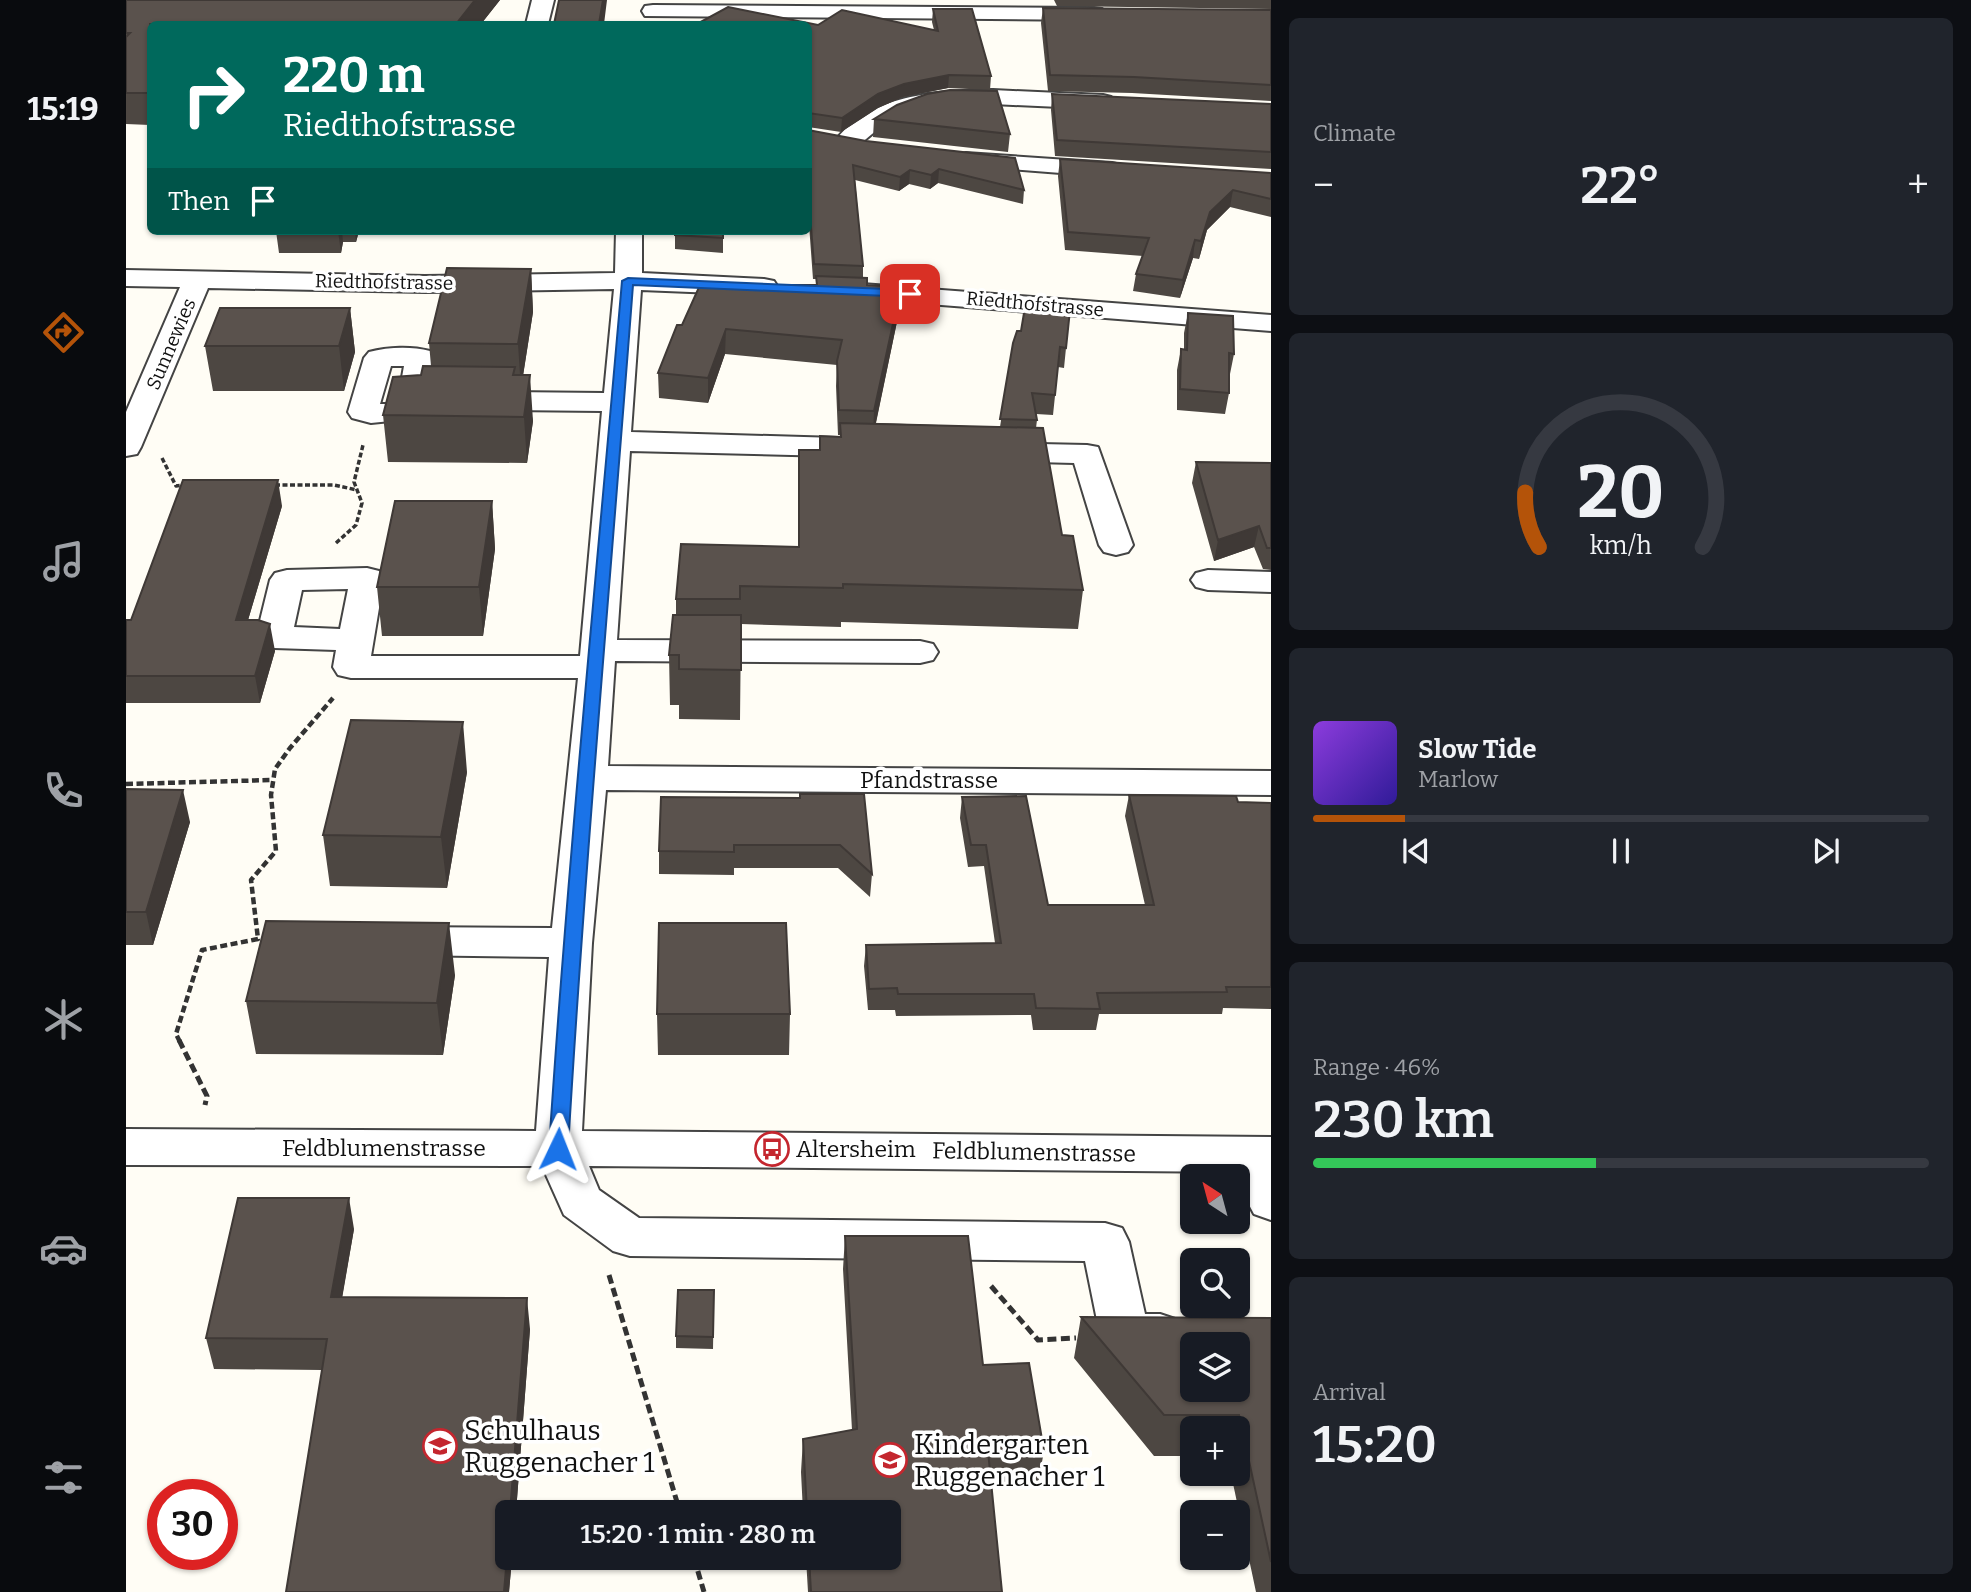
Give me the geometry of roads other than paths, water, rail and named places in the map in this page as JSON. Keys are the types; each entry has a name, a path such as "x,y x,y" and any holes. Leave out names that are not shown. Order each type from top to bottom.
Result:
{"street":[{"path":"538,21 542,0"},
{"path":"652,12 1113,9 1022,0"},
{"path":"845,144 884,112 922,101 948,98 1132,103"},
{"path":"949,159 1137,171"},
{"path":"629,235 628,281 588,778 571,943 558,1149 581,1202 630,1237 1105,1242 1125,1335 1180,1335"},
{"name":"Riedthofstrasse","path":"126,278 425,284 628,281 789,288"},
{"name":"Sunnewies","path":"126,447 198,278"},
{"name":"Riedthofstrasse","path":"829,290 1271,323"},
{"path":"420,357 413,400 409,412 363,412 379,358 420,357"},
{"path":"413,400 617,402"},
{"path":"614,441 906,449"},
{"path":"962,451 1087,454 1116,545"},
{"path":"353,654 367,578 288,580 274,638 353,654 596,659 920,652"},
{"path":"1208,580 1271,582"},
{"name":"Pfandstrasse","path":"588,778 1271,783"},
{"path":"367,940 571,943"},
{"name":"Feldblumenstrasse","path":"126,1147 772,1149 1265,1155"},
{"path":"1265,1155 1271,1201"}],"place":[{"name":"Altersheim","path":"772,1149"},
{"name":"Schulhaus Ruggenacher 1","path":"440,1446"},
{"name":"Kindergarten Ruggenacher 1","path":"890,1460"}]}
